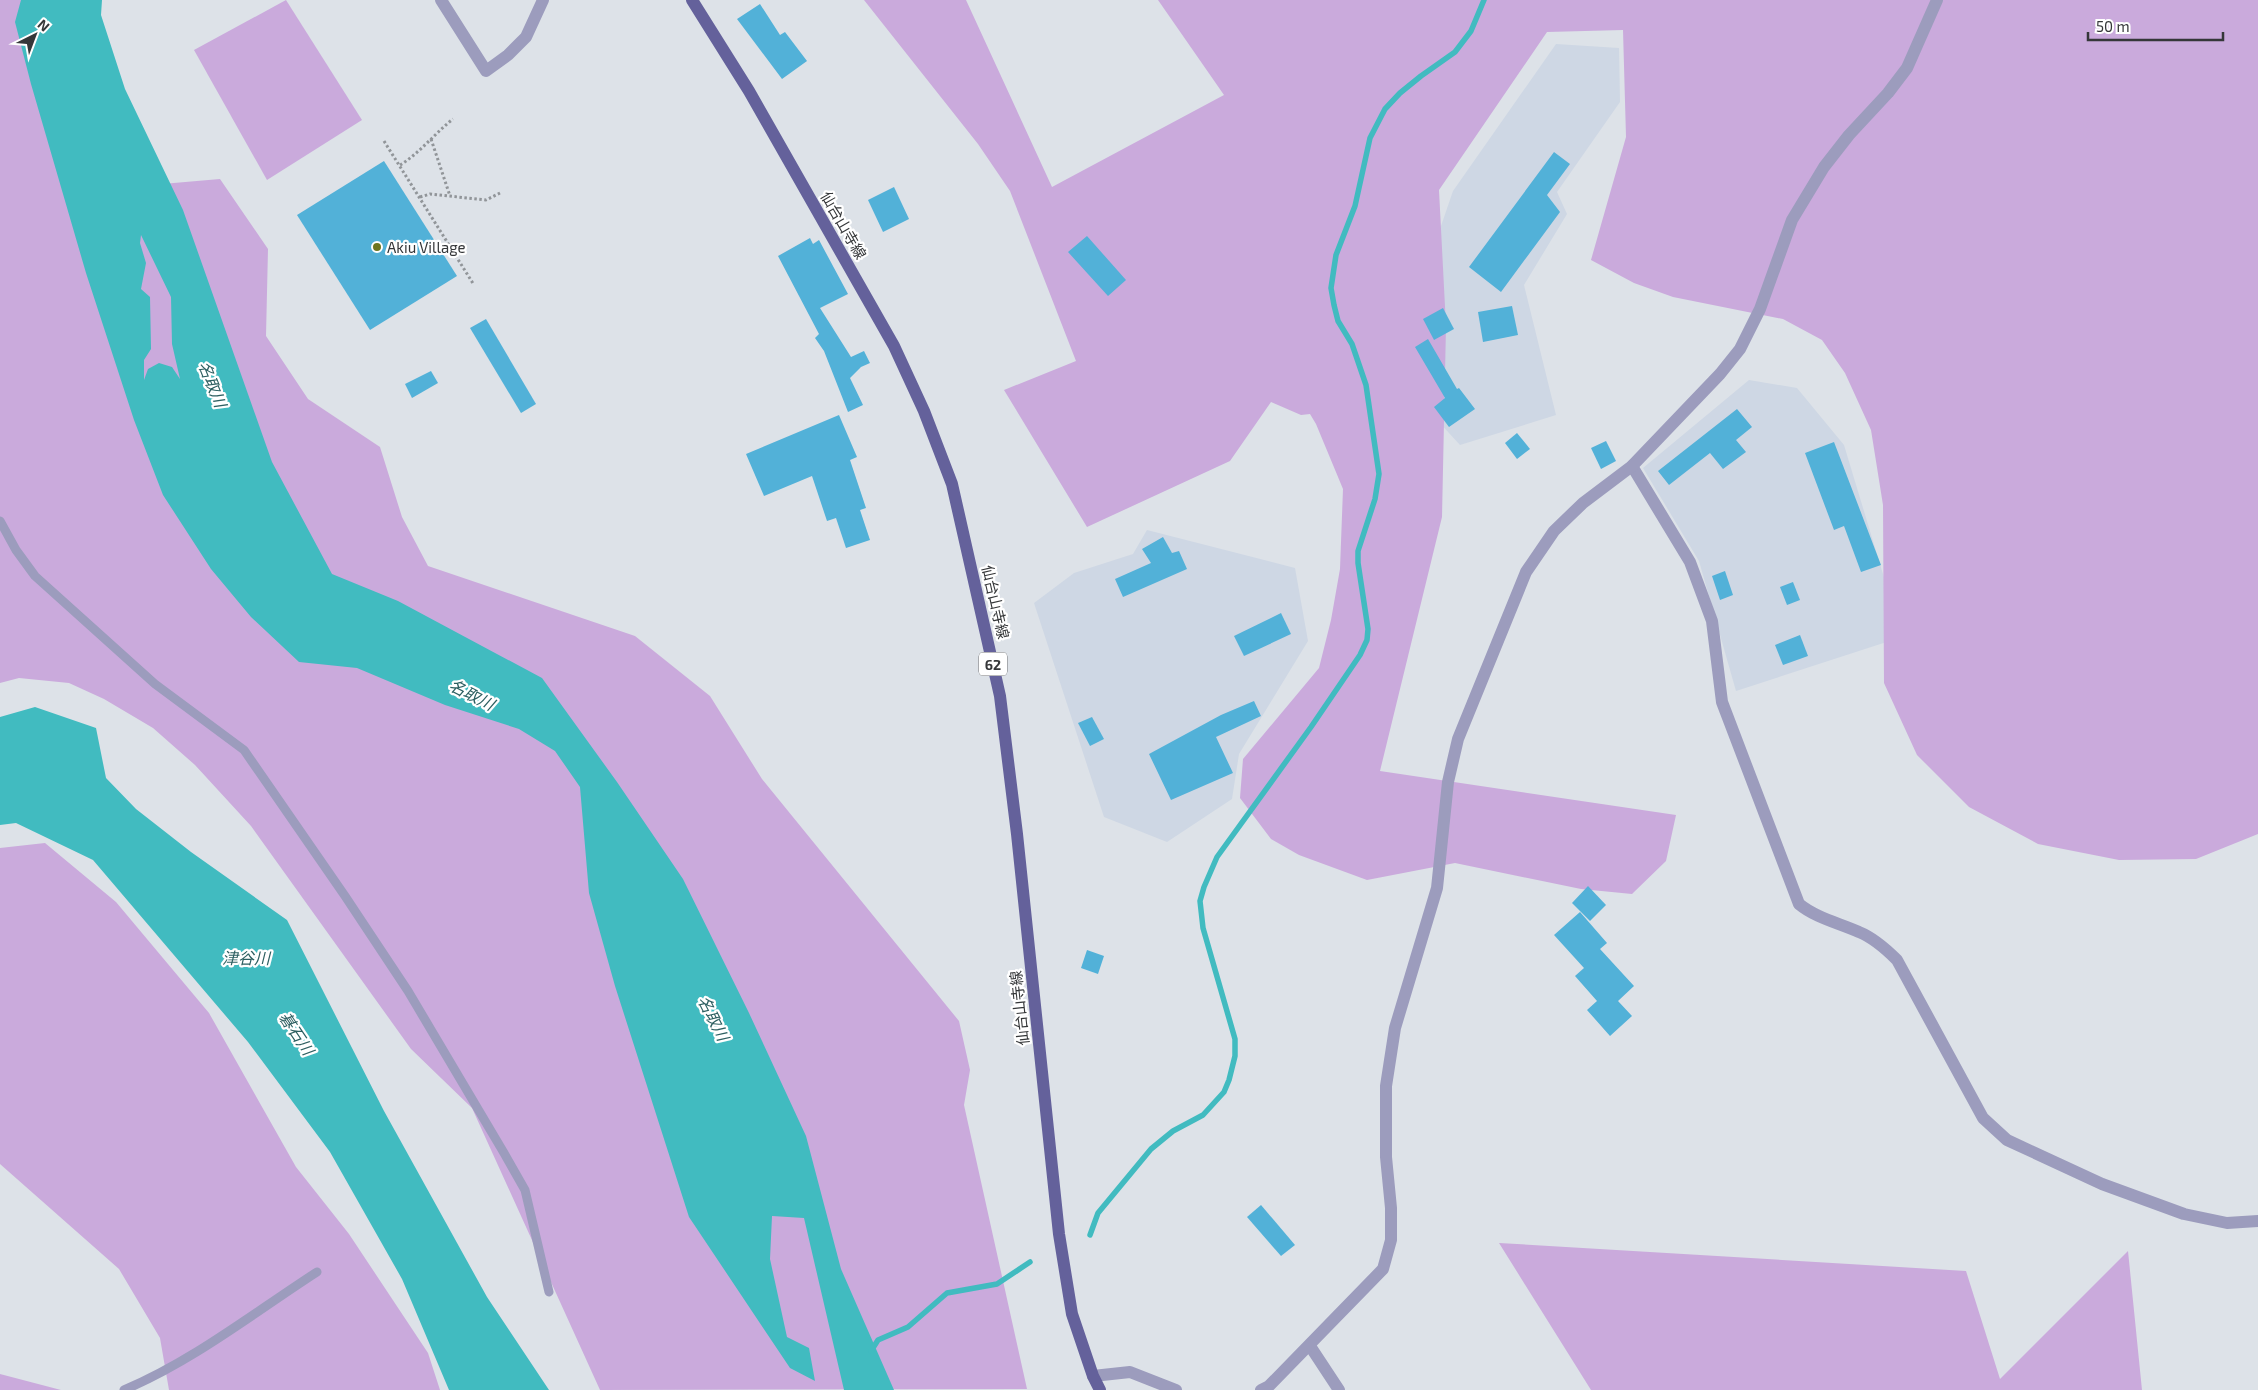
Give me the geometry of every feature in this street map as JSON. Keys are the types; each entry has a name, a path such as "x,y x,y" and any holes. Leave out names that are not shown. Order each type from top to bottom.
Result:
{"main road":[{"name":"仙台山寺線","path":"692,0 749,91 894,346 924,411 952,484 1000,696 1017,834 1059,1234 1072,1314 1093,1376 1100,1390"}],"street":[{"path":"441,0 486,71 508,55 526,38 544,0"},
{"path":"1261,1390 1269,1386 1310,1346 1383,1269 1391,1240 1391,1208 1386,1157 1386,1086 1395,1028 1437,888 1448,782 1458,739 1526,572 1554,531 1583,503 1632,466 1720,374 1740,349 1760,309 1792,220 1824,167 1849,135 1888,93 1907,68 1937,0"},
{"path":"1632,466 1690,562 1712,620 1722,702 1799,904 1814,914 1861,933 1881,946 1897,960 1983,1118 2007,1140 2102,1184 2184,1214 2226,1223 2258,1221"},
{"path":"1310,1346 1340,1390"},
{"path":"1093,1376 1130,1372 1176,1390"}],"lane":[{"path":"0,521 16,550 35,576 155,684 244,750 345,896 402,983 525,1190 549,1292"},
{"path":"124,1390 151,1379 176,1364 318,1272"}],"path":[{"path":"400,165 416,154 453,119"},
{"path":"431,138 450,196"},
{"path":"384,141 474,285"},
{"path":"420,197 430,194 486,200 500,193"}],"shaded area":[{"path":"0,0 59,0 139,186 220,179 268,249 266,336 308,399 380,447 402,517 428,566 635,636 710,696 762,779 959,1021 970,1070 964,1105 1027,1389 600,1390 472,1108 411,1049 251,826 195,765 153,728 104,699 69,683 19,678 0,683"},
{"path":"286,0 362,120 267,180 194,50"},
{"path":"864,0 966,0 1052,187 1224,95 1158,0 2258,0 2258,834 2196,859 2119,860 2038,844 1969,807 1917,755 1884,683 1883,505 1871,430 1845,373 1822,340 1783,319 1673,297 1634,283 1591,260 1626,137 1623,30 1547,32 1439,190 1446,326 1442,517 1380,771 1676,815 1666,861 1632,894 1581,889 1455,863 1367,880 1299,855 1271,839 1240,798 1243,759 1319,668 1331,620 1340,569 1343,489 1316,424 1310,414 1301,415 1271,402 1230,461 1087,527 1004,390 1076,361 1010,191 978,144"},
{"path":"1556,44 1619,48 1620,102 1557,192 1567,214 1524,285 1556,415 1460,445 1427,409 1405,331 1453,191"},
{"path":"1749,380 1797,388 1844,445 1902,637 1736,691 1699,561 1643,468"},
{"path":"1147,530 1295,568 1308,641 1239,754 1232,799 1167,842 1104,817 1034,603 1074,573 1133,554"},
{"path":"45,843 116,902 209,1013 296,1167 349,1234 428,1353 440,1390 169,1390 160,1338 119,1269 0,1164 0,848"},
{"path":"1499,1243 1966,1271 2000,1379 2128,1251 2142,1390 1591,1390"},
{"path":"0,1374 61,1390 0,1390"}],"water":[{"name":"名取川","path":"21,0 102,0 101,15 125,89 183,210 272,462 332,574 398,601 542,678 617,782 683,879 749,1013 806,1136 841,1269 894,1390 844,1390 804,1218 772,1216 770,1259 787,1337 809,1348 815,1381 790,1368 689,1217 615,986 589,893 580,787 555,751 519,729 445,705 357,668 299,662 251,617 211,569 163,495 134,420 86,273 15,22","holes":["141,235 171,297 172,344 180,379 172,367 159,363 148,369 144,380 144,360 151,349 150,297 141,289 146,263 140,243"]},
{"name":"津谷川","path":"35,707 96,728 106,778 136,809 191,852 287,920 384,1111 487,1297 549,1390 449,1390 402,1279 330,1152 248,1042 93,860 16,823 0,825 0,717"}],"building":[{"path":"760,4 780,35 785,32 807,61 782,79 737,19"},
{"path":"1554,152 1570,164 1547,195 1560,212 1501,292 1469,267"},
{"path":"384,161 457,276 370,330 297,215"},
{"path":"894,187 909,219 883,232 868,200"},
{"path":"1087,236 1126,280 1108,296 1068,252"},
{"path":"810,238 813,244 819,240 848,294 820,308 851,357 864,351 870,363 861,367 850,378 863,405 848,412 824,351 815,338 819,334 778,256"},
{"path":"1512,306 1518,335 1483,342 1478,312"},
{"path":"1443,308 1454,329 1434,340 1423,319"},
{"path":"486,319 536,404 521,413 470,328"},
{"path":"1428,339 1457,389 1459,388 1475,409 1449,427 1434,407 1445,398 1415,347"},
{"path":"431,371 438,383 412,398 405,384"},
{"path":"1737,409 1752,427 1736,440 1746,452 1723,469 1710,453 1669,485 1658,471"},
{"path":"839,415 857,457 850,460 866,508 860,510 870,540 846,548 836,518 827,521 812,476 764,496 746,454"},
{"path":"1517,433 1530,449 1517,459 1505,443"},
{"path":"1606,441 1616,461 1601,469 1591,448"},
{"path":"1834,442 1881,565 1861,572 1844,526 1834,530 1805,453"},
{"path":"1163,537 1172,553 1179,551 1187,569 1123,597 1115,579 1151,563 1142,549"},
{"path":"1725,571 1733,595 1720,600 1712,576"},
{"path":"1793,582 1800,600 1787,605 1780,587"},
{"path":"1281,613 1291,634 1244,656 1234,636"},
{"path":"1800,635 1808,656 1783,665 1775,645"},
{"path":"1254,701 1261,716 1216,737 1233,773 1171,800 1149,754 1221,715"},
{"path":"1092,717 1104,739 1090,746 1078,723"},
{"path":"1588,886 1606,905 1590,921 1572,903"},
{"path":"1580,912 1607,943 1600,949 1634,986 1618,1001 1632,1016 1610,1036 1587,1010 1597,1001 1575,976 1584,968 1554,935"},
{"path":"1087,950 1104,956 1098,974 1081,968"},
{"path":"1261,1205 1295,1245 1281,1256 1247,1217"}],"waterway":[{"path":"1090,1235 1098,1213 1151,1149 1173,1131 1203,1115 1224,1092 1229,1080 1235,1056 1235,1039 1203,928 1200,901 1204,887 1217,857 1311,727 1360,655 1367,640 1368,629 1358,563 1358,551 1375,499 1379,474 1366,385 1352,344 1338,321 1334,305 1331,288 1336,255 1355,206 1370,138 1385,109 1400,93 1455,52 1471,31 1484,0"},
{"path":"871,1351 878,1340 908,1327 947,1293 997,1284 1030,1262"}],"place":[{"name":"Akiu Village","path":"377,247"}],"water label":[{"name":"碁石川","path":"297,1033"}]}
